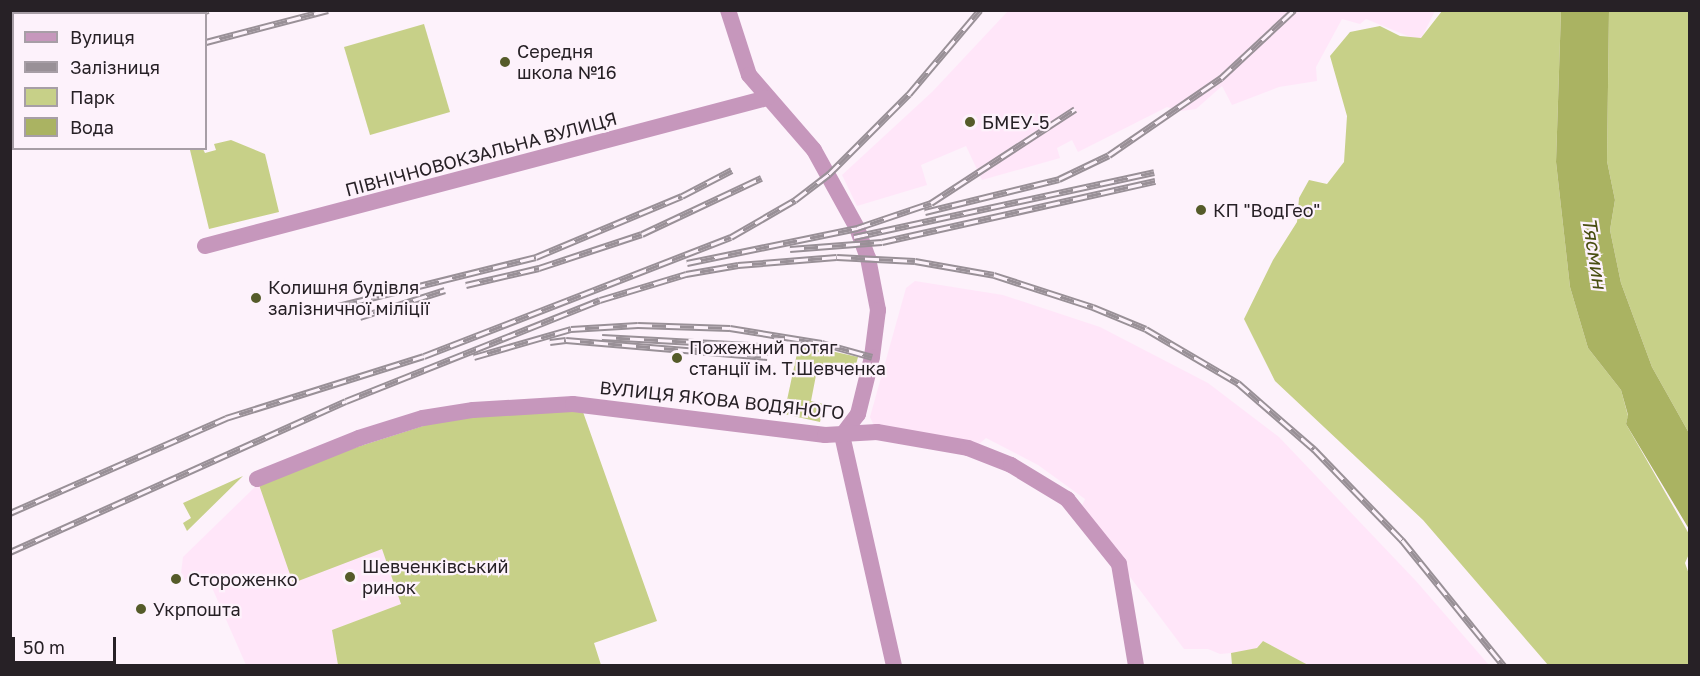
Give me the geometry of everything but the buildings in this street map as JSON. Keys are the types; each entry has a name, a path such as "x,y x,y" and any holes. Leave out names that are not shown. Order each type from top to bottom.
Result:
{"street":[{"path":"728,10 749,75 814,150 861,236 870,269 878,310 872,357 858,414 842,435 894,666"},
{"name":"ПІВНІЧНОВОКЗАЛЬНА ВУЛИЦЯ","path":"205,246 767,98"},
{"name":"ВУЛИЦЯ ЯКОВА ВОДЯНОГО","path":"257,479 359,438 423,418 473,410 573,404 842,435 877,432 968,448 1011,465 1067,500 1119,564 1136,666"}],"shaded area":[{"path":"11,10 156,11 12,12 11,47"},
{"path":"1008,11 1435,11 1420,41 1366,19 1360,24 1342,19 1316,67 1317,81 1279,87 1232,105 1222,86 1196,109 1181,111 1167,107 1078,152 1072,140 1057,148 1060,158 982,180 966,146 921,165 927,185 857,206 842,175 932,92"},
{"path":"915,281 1003,295 1100,327 1208,383 1279,437 1416,581 1489,665 1308,665 1263,641 1257,648 1242,652 1220,654 1208,649 1184,649 1080,510 1085,499 1038,465 986,438 978,445 874,426 870,417 906,288"},
{"name":"Шевченківський ринок","path":"258,484 382,549 401,604 332,630 338,665 246,665 206,574 180,581 183,557"}],"green space":[{"path":"1442,11 1561,11 1556,162 1570,287 1588,348 1621,390 1628,416 1626,424 1689,534 1689,554 1685,563 1690,577 1689,665 1548,665 1423,520 1275,381 1244,319 1273,260 1297,222 1299,198 1309,180 1327,184 1344,162 1347,116 1330,56 1350,32 1380,26 1400,36 1421,38"},
{"path":"1609,11 1689,11 1689,433 1652,367 1621,283 1610,230 1615,200 1607,161"},
{"path":"424,24 450,112 370,135 344,47"},
{"path":"231,140 265,154 279,212 209,229 190,150 204,150 205,153 216,150 214,144"},
{"path":"799,344 858,357 854,372 818,365 811,401 824,404 820,422 784,414"},
{"path":"473,410 583,412 657,621 594,643 601,665 338,665 332,630 401,604 382,549 293,583 257,479"},
{"path":"243,476 187,531 183,523 191,518 183,503"},
{"path":"1263,641 1308,665 1232,665 1231,653 1257,648"}],"water":[{"name":"Тясмин","path":"1561,11 1609,11 1607,161 1615,200 1610,230 1621,283 1652,367 1689,433 1689,529 1626,424 1628,415 1621,390 1588,348 1570,287 1556,162"}],"railway":[{"path":"202,12 208,10"},
{"path":"207,42 328,10"},
{"path":"10,513 226,418 424,356 731,237 795,200 829,174 909,94 980,10"},
{"path":"925,212 1059,179 1109,155 1221,78 1294,10"},
{"path":"687,263 857,228 931,203 1075,109"},
{"path":"330,308 536,257 682,196 732,170"},
{"path":"854,237 1154,172"},
{"path":"466,285 539,268 642,234 761,178"},
{"path":"790,249 882,242 1155,181"},
{"path":"10,552 346,401 600,300 686,274 738,265 837,257 915,261 994,275 1093,307 1146,329 1238,383 1314,449 1402,540 1504,666"},
{"path":"360,317 445,290"},
{"path":"474,357 571,329 638,325 730,328 822,343 872,357"},
{"path":"602,337 767,346"},
{"path":"550,342 566,340 767,357"}],"place":[{"name":"Середня школа №16","path":"505,62"},
{"name":"БМЕУ-5","path":"970,122"},
{"name":"КП \"ВодГео\"","path":"1201,210"},
{"name":"Колишня будівля залізничної міліції","path":"256,298"},
{"name":"Пожежний потяг станції ім. Т.Шевченка","path":"677,358"},
{"name":"Шевченківський ринок","path":"350,577"},
{"name":"Стороженко","path":"176,579"},
{"name":"Укрпошта","path":"141,609"}]}
